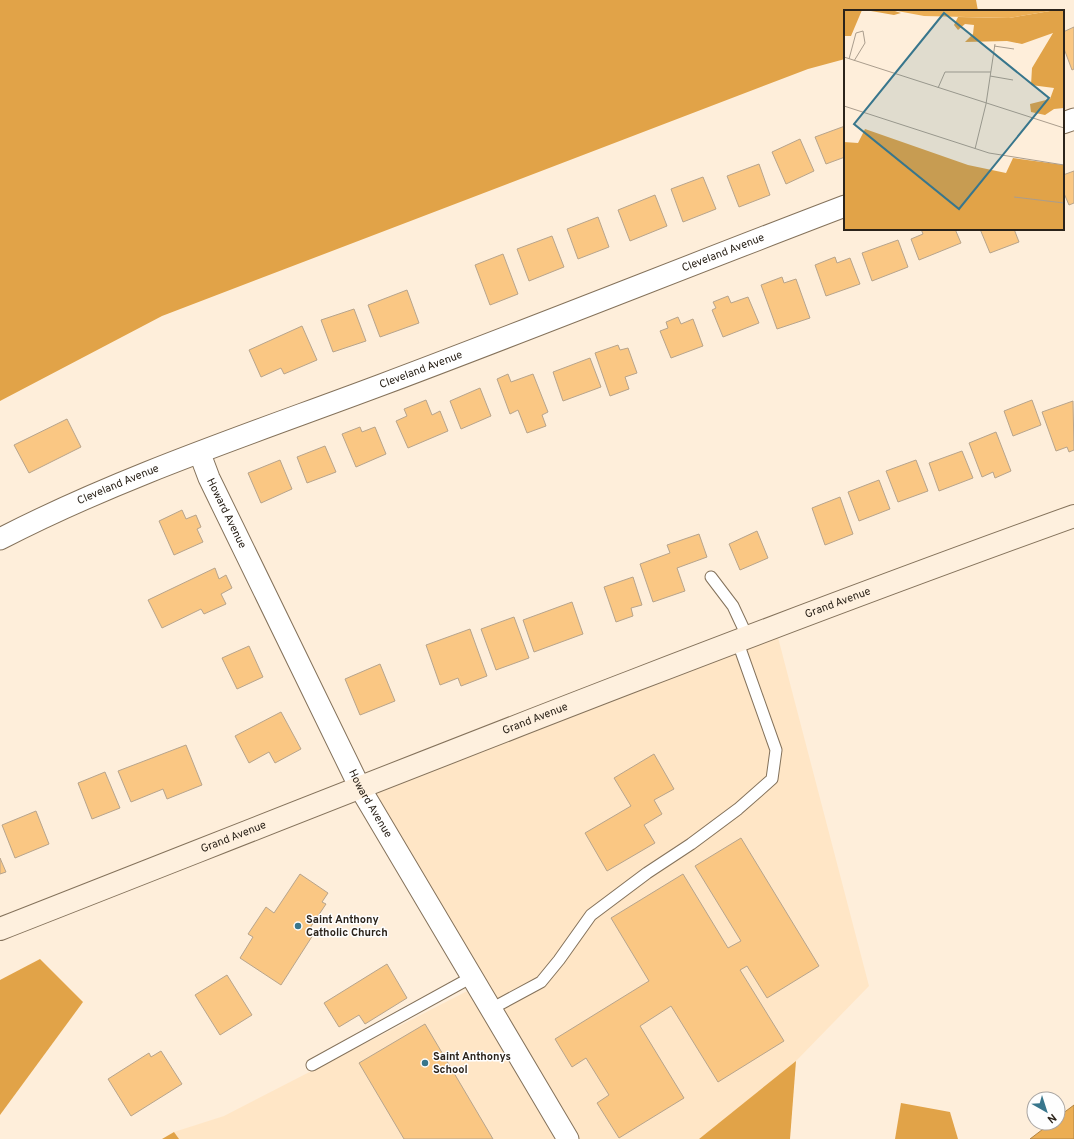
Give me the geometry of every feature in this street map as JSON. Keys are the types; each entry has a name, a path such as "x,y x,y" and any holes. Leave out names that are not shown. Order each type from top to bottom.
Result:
{"street":[{"path":"1064,124 1074,119"},
{"name":"Cleveland Avenue","path":"0,539 89,496 520,333 693,263 844,206"},
{"name":"Howard Avenue","path":"200,454 209,478 360,788 568,1139"},
{"name":"Grand Avenue","path":"0,929 742,638 1074,516"}],"lane":[{"path":"491,1009 541,982 559,960 591,915 646,873 691,844 738,809 772,779 776,750 733,606 711,577"},
{"path":"312,1065 472,976"}],"shaded area":[{"path":"0,0 976,0 978,10 844,10 844,59 808,69 162,316 0,401"},
{"path":"775,626 869,986 796,1061 699,1139 179,1139 174,1132 224,1116 477,986 360,788"},
{"path":"40,959 83,1002 0,1115 0,980"},
{"path":"796,1061 790,1139 699,1139"},
{"path":"901,1103 950,1112 958,1139 895,1139"},
{"path":"1074,1105 1074,1139 1030,1139 1040,1131 1066,1131 1066,1111"},
{"path":"174,1132 179,1139 162,1139"}],"building":[{"path":"1074,27 1074,69 1072,70 1064,49 1064,32"},
{"path":"844,126 844,157 826,164 815,137"},
{"path":"800,139 814,171 786,184 772,152"},
{"path":"759,164 770,195 739,207 727,176"},
{"path":"1074,171 1074,203 1069,205 1064,193 1064,175"},
{"path":"703,177 716,209 683,222 671,189"},
{"path":"655,195 667,226 630,241 618,210"},
{"path":"598,217 609,247 578,259 567,229"},
{"path":"921,230 955,230 961,243 919,260 911,239 923,234"},
{"path":"980,230 1014,230 1019,242 990,253"},
{"path":"552,236 564,267 529,281 517,249"},
{"path":"898,240 908,267 872,281 862,253"},
{"path":"503,254 518,294 490,305 475,265"},
{"path":"835,257 837,263 850,258 860,284 826,296 815,265"},
{"path":"782,277 784,283 796,279 810,318 777,329 761,285"},
{"path":"407,290 419,323 380,337 368,305"},
{"path":"728,296 731,303 748,297 759,323 723,337 712,310 716,308 713,302"},
{"path":"354,309 366,341 333,352 321,320"},
{"path":"678,317 681,324 693,319 703,346 671,358 660,331 668,328 666,322"},
{"path":"302,326 317,360 284,374 281,368 261,377 249,350"},
{"path":"618,345 620,350 628,348 637,373 625,377 629,389 610,396 595,353"},
{"path":"590,358 601,387 563,401 553,372"},
{"path":"508,374 511,382 533,374 548,412 542,415 546,426 527,433 518,410 510,414 497,379"},
{"path":"480,388 491,416 461,429 450,401"},
{"path":"426,400 432,415 440,411 448,431 408,448 396,421 407,416 404,409"},
{"path":"1032,400 1041,425 1013,436 1004,411"},
{"path":"1073,401 1074,450 1069,452 1067,447 1056,451 1042,412"},
{"path":"67,419 81,447 29,473 14,445"},
{"path":"360,427 362,432 375,427 386,454 356,467 342,434"},
{"path":"996,432 1011,471 995,478 993,472 982,477 969,443"},
{"path":"325,446 336,472 307,483 297,457"},
{"path":"962,451 973,478 939,491 929,463"},
{"path":"280,460 292,489 261,503 248,473"},
{"path":"916,460 928,491 898,502 886,471"},
{"path":"879,480 890,509 859,521 848,492"},
{"path":"840,497 853,534 825,545 812,508"},
{"path":"182,510 186,519 196,515 201,527 197,529 203,542 174,555 159,521"},
{"path":"757,531 768,558 740,570 729,544"},
{"path":"699,534 707,557 677,568 685,591 653,602 640,564 670,553 667,545"},
{"path":"215,568 219,579 226,575 232,588 221,594 226,604 204,614 201,609 162,628 148,600"},
{"path":"633,577 642,605 631,608 633,616 616,622 604,587"},
{"path":"572,602 583,634 534,652 523,620"},
{"path":"514,617 529,658 496,670 481,629"},
{"path":"470,629 487,676 461,686 458,678 440,685 426,645"},
{"path":"249,646 263,677 237,689 222,658"},
{"path":"380,664 395,701 360,715 345,679"},
{"path":"281,712 301,749 275,763 269,752 249,763 235,736"},
{"path":"186,745 202,785 167,799 163,789 131,802 118,771"},
{"path":"654,754 674,789 654,800 662,814 644,825 655,843 607,871 585,833 631,806 614,778"},
{"path":"105,772 120,808 92,819 78,783"},
{"path":"36,811 49,844 15,858 2,825"},
{"path":"741,838 819,966 767,998 747,966 740,970 784,1041 718,1082 671,1006 640,1026 684,1098 619,1138 597,1103 609,1095 586,1058 572,1067 555,1039 649,981 611,918 683,874 728,948 741,941 695,866"},
{"path":"0,858 6,872 0,874"},
{"path":"300,874 328,893 322,902 326,904 308,931 313,935 281,985 240,958 253,937 248,934 266,907 274,913"},
{"path":"387,964 407,998 365,1024 359,1015 339,1027 324,1003"},
{"path":"227,975 252,1015 220,1035 195,995"},
{"path":"425,1024 493,1139 404,1139 359,1063"},
{"path":"161,1051 182,1084 131,1116 108,1079 149,1053 151,1057"}],"place":[{"name":"Saint Anthony Catholic Church","path":"298,926"},
{"name":"Saint Anthonys School","path":"425,1063"}]}
